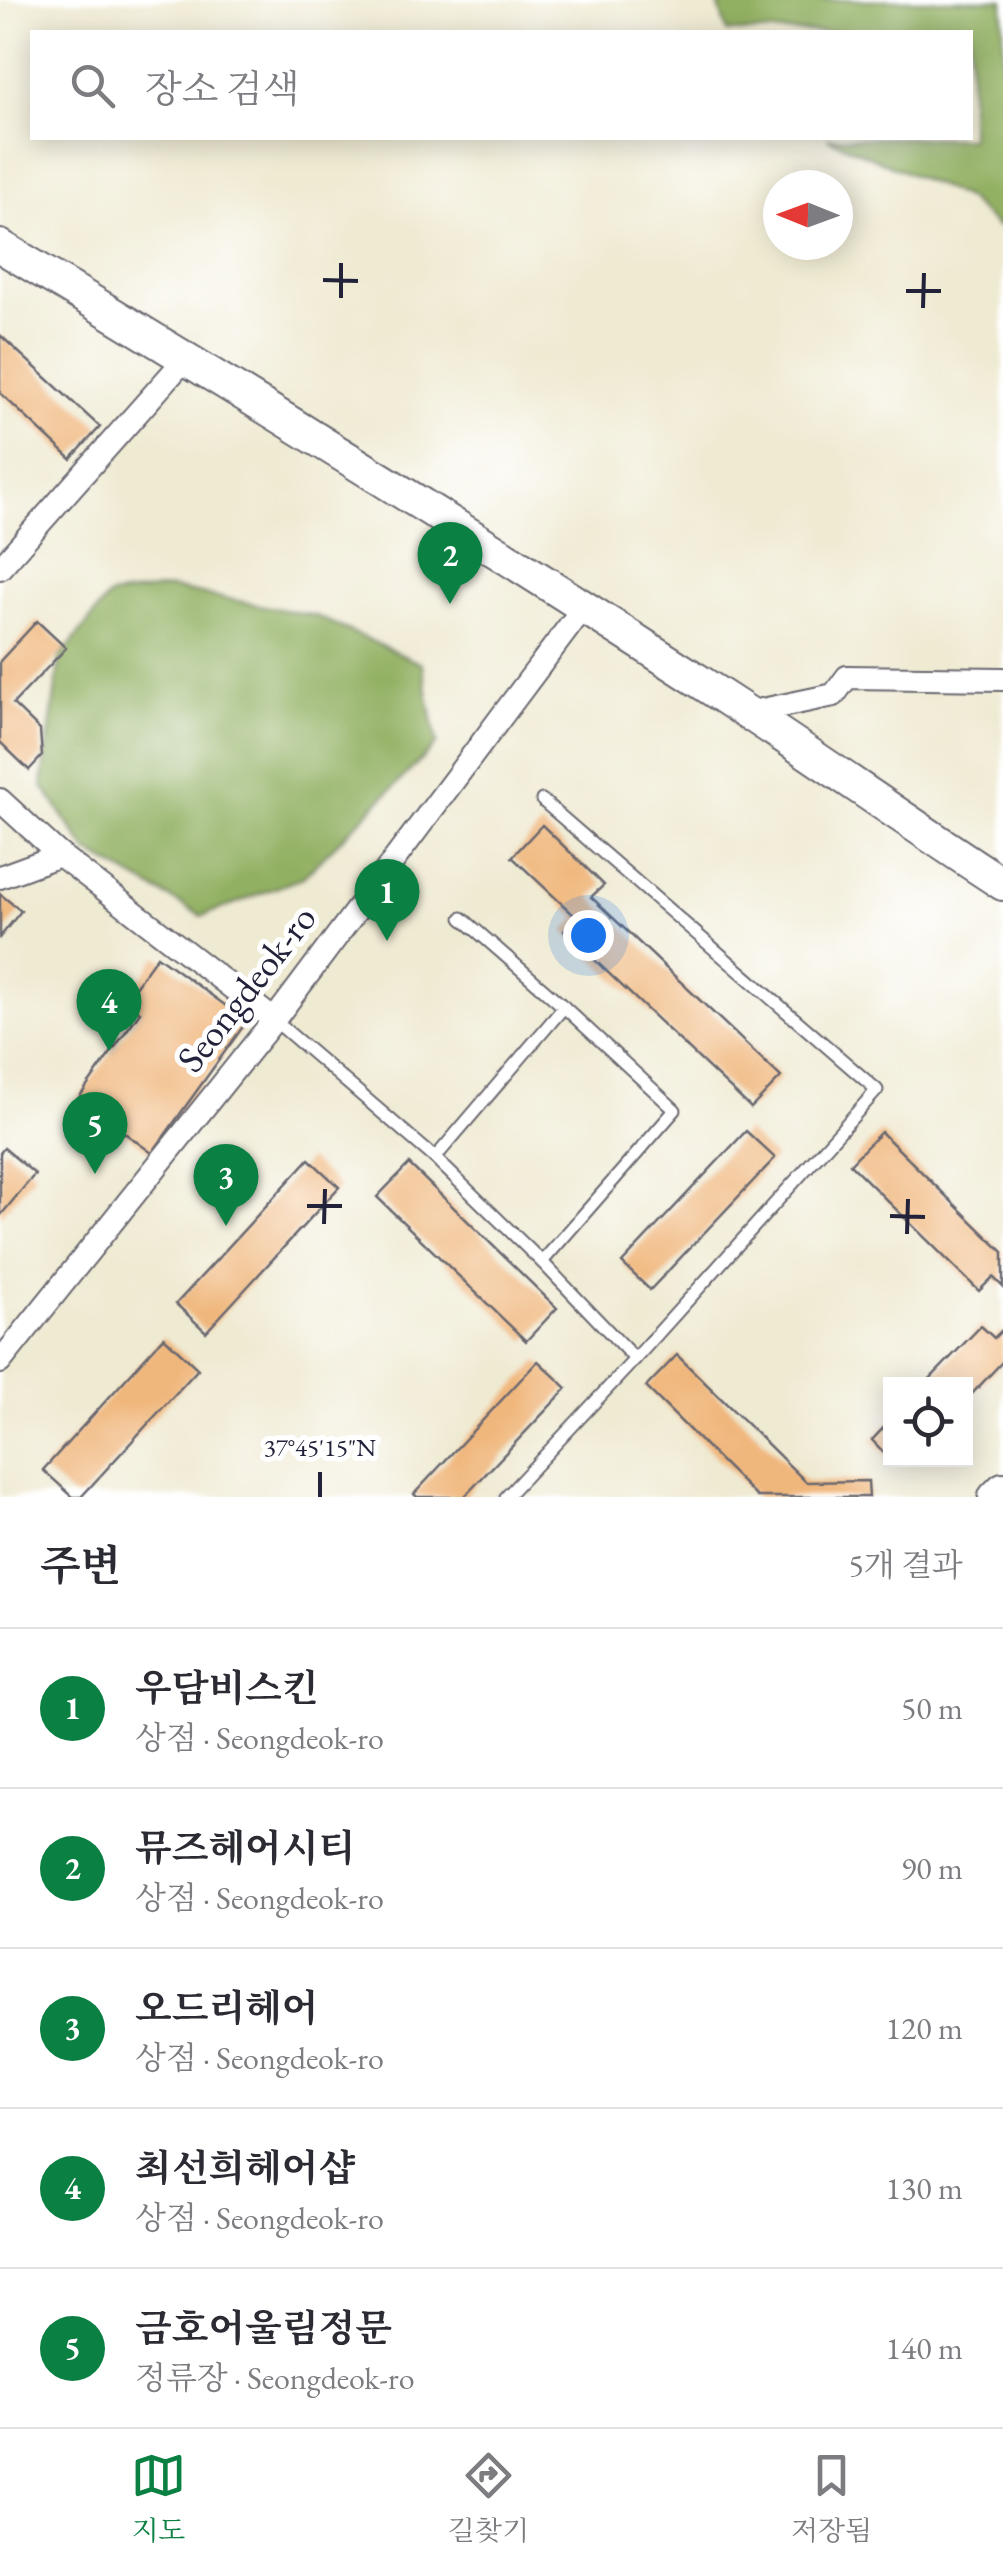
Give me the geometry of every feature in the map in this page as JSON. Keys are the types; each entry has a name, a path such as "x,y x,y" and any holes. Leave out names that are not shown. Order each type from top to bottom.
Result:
{"street":[{"path":"0,246 583,608 999,878"},
{"path":"0,568 186,358"},
{"name":"Seongdeok-ro","path":"0,1362 274,1020 583,608"},
{"path":"748,714 834,695 847,677 1003,679"},
{"path":"0,800 60,855 274,1020"},
{"path":"0,877 60,855"},
{"path":"995,1497 1003,1489"}],"lane":[{"path":"506,1497 877,1090 542,800"},
{"path":"462,918 676,1110 542,1262"},
{"path":"434,1158 564,1006"},
{"path":"274,1020 434,1158 542,1262 634,1359"}],"green space":[{"path":"717,0 1003,0 1003,226 996,226 966,198 832,140 973,140 973,30 726,30"},
{"path":"170,588 316,616 422,664 437,744 302,878 202,916 87,851 42,785 60,658 109,596"}],"building":[{"path":"0,335 100,427 71,459 0,393"},
{"path":"37,621 66,648 13,704 40,730 42,756 29,770 0,742 0,661"},
{"path":"542,825 604,885 591,897 781,1077 751,1108 564,931 577,918 512,857"},
{"path":"0,894 21,911 0,937"},
{"path":"157,956 247,1021 152,1153 78,1099 140,1012 125,1001"},
{"path":"746,1131 775,1158 650,1290 622,1263"},
{"path":"881,1132 1003,1252 1003,1287 993,1277 979,1291 850,1164"},
{"path":"4,1148 35,1174 0,1216 0,1153"},
{"path":"309,1159 339,1187 206,1332 176,1304"},
{"path":"409,1164 557,1308 526,1341 377,1197"},
{"path":"981,1326 994,1338 1003,1329 1003,1361 973,1393 973,1377 932,1377"},
{"path":"164,1337 198,1369 81,1497 73,1497 43,1470"},
{"path":"677,1355 806,1482 868,1481 869,1497 757,1497 646,1387"},
{"path":"538,1361 567,1388 464,1497 417,1497 414,1494"},
{"path":"883,1428 883,1452 872,1440"}],"place":[{"name":"뮤즈헤어시티","path":"450,604"},
{"name":"우담비스킨","path":"387,941"},
{"name":"최선희헤어샵","path":"109,1051"},
{"name":"금호어울림정문","path":"95,1174"},
{"name":"오드리헤어","path":"226,1226"}]}
